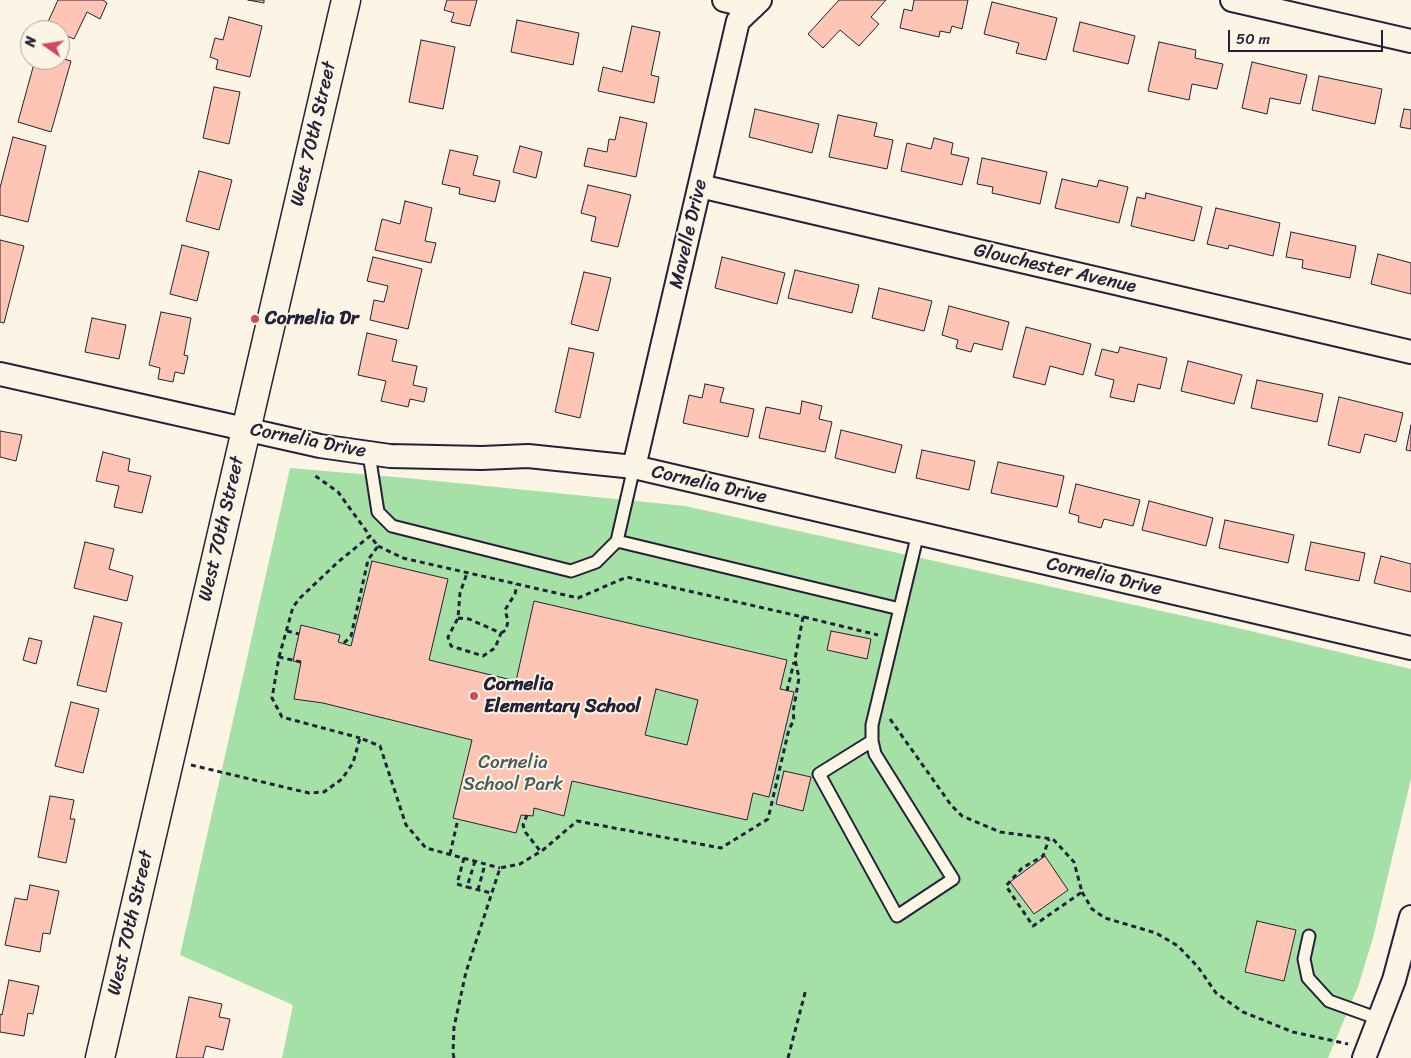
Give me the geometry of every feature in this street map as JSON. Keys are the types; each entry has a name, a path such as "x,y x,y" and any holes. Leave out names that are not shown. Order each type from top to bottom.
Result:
{"street":[{"name":"West 70th Street","path":"100,1058 346,0"},
{"path":"724,0 756,3"},
{"path":"1232,0 1411,42"},
{"name":"Mavelle Drive","path":"634,467 738,20 756,3"},
{"name":"Glouchester Avenue","path":"700,186 1411,352"},
{"name":"Cornelia Drive","path":"0,374 320,446 369,454 482,458 528,456 634,467 1411,648"},
{"path":"1366,1054 1379,1019 1401,988 1411,917"}],"lane":[{"path":"369,454 378,512 392,526 571,571 596,562 617,541 634,467"},
{"path":"872,741 819,774 898,916 953,879 875,754 872,741 872,725 918,533"},
{"path":"617,541 900,609"},
{"path":"1309,936 1304,959 1308,978 1329,1001 1379,1019"}],"path":[{"path":"314,475 338,492 378,546 398,557 578,598 627,577 878,635 879,644"},
{"path":"370,536 338,562 293,607 279,657 272,698 282,717 360,738 380,746 406,825 426,848 500,868 520,864 541,852 577,821 721,848 768,818 789,729 794,720 793,712 799,678 795,659"},
{"path":"344,643 351,636 354,629 369,567 368,560 378,546"},
{"path":"467,573 460,593 458,618 448,636 451,646 483,656 495,648 501,633 506,630 508,622 505,610 515,594 517,584"},
{"path":"787,691 804,617"},
{"path":"458,618 469,619 501,633"},
{"path":"286,631 299,634"},
{"path":"279,657 301,662"},
{"path":"888,716 951,804 962,816 1000,832 1053,839 1074,862 1082,892 1092,909 1105,918 1156,933 1178,946 1198,967 1216,994 1243,1012 1294,1032 1366,1054"},
{"path":"190,765 309,793 324,792 342,779 353,763 360,738"},
{"path":"526,815 523,825 526,834 541,852"},
{"path":"450,854 458,819"},
{"path":"1049,839 1043,856 1022,868 1006,886 1033,926 1082,892"},
{"path":"464,858 457,884 491,893"},
{"path":"468,887 475,861"},
{"path":"478,890 485,864"},
{"path":"454,1058 454,1027 466,972 500,868"},
{"path":"788,1058 806,988"}],"green space":[{"name":"Cornelia School Park","path":"290,468 685,506 1225,625 1411,669 1411,779 1373,938 1358,987 1328,1058 282,1058 293,1005 180,955"}],"building":[{"path":"58,0 103,0 107,3 100,19 87,12 74,39 70,37 70,20 49,20"},
{"path":"248,0 264,0 264,3"},
{"path":"447,0 477,0 470,26 451,22 454,13 444,10"},
{"path":"839,0 886,0 871,17 879,24 859,46 840,30 823,48 808,34"},
{"path":"914,0 968,0 962,29 952,26 950,33 940,31 939,37 900,28 904,9 912,11"},
{"path":"992,2 1057,18 1046,60 1016,53 1019,43 984,34"},
{"path":"229,17 262,26 250,77 216,69 218,60 210,57 215,38 223,40"},
{"path":"517,20 579,33 573,65 511,52"},
{"path":"1080,22 1135,36 1128,64 1073,51"},
{"path":"632,26 660,32 651,75 659,77 654,103 598,91 603,67 622,72"},
{"path":"421,40 455,47 443,109 409,102"},
{"path":"1159,42 1196,50 1195,58 1223,64 1217,89 1192,84 1189,100 1148,91"},
{"path":"1252,62 1307,75 1300,104 1270,98 1267,114 1242,108"},
{"path":"32,70 68,70 51,132 18,122"},
{"path":"1319,76 1382,89 1375,124 1312,110"},
{"path":"214,87 240,92 229,144 203,138"},
{"path":"755,109 819,124 812,153 749,137"},
{"path":"1404,109 1411,110 1411,129 1400,127"},
{"path":"838,115 877,123 874,136 893,140 887,169 829,157"},
{"path":"620,117 647,123 636,177 584,166 588,148 607,152 609,139 615,140"},
{"path":"13,137 46,146 28,222 0,215 0,188"},
{"path":"934,138 953,143 951,154 969,158 962,185 901,171 907,143 931,149"},
{"path":"520,146 542,152 536,178 513,172"},
{"path":"450,150 478,156 473,175 500,181 495,202 459,194 460,188 442,184"},
{"path":"982,158 1047,172 1040,204 992,193 993,187 977,184"},
{"path":"199,171 232,180 219,230 186,221"},
{"path":"1062,179 1097,187 1099,180 1128,187 1119,223 1055,208"},
{"path":"588,185 631,195 618,247 591,241 596,217 581,213"},
{"path":"1146,193 1202,207 1194,241 1131,226 1137,197 1145,199"},
{"path":"405,201 432,208 425,241 436,243 431,263 375,250 382,219 400,224"},
{"path":"1216,208 1280,223 1273,256 1229,245 1228,249 1207,244"},
{"path":"1291,232 1356,246 1350,278 1302,268 1303,260 1286,257"},
{"path":"0,240 24,246 4,323 0,322"},
{"path":"182,245 209,252 197,301 170,294"},
{"path":"1378,254 1411,263 1411,294 1371,284"},
{"path":"373,257 422,269 408,329 370,320 374,300 384,302 388,286 367,281"},
{"path":"722,257 785,273 777,304 715,288"},
{"path":"795,270 859,285 852,313 788,298"},
{"path":"584,272 611,278 598,331 571,324"},
{"path":"879,288 932,301 924,331 872,318"},
{"path":"949,306 1009,322 1002,350 974,343 971,352 956,348 958,340 942,335"},
{"path":"161,312 191,318 184,355 188,356 184,374 175,372 173,382 158,379 160,368 149,365"},
{"path":"92,318 126,325 119,359 85,352"},
{"path":"1026,327 1091,344 1083,375 1050,366 1045,385 1013,377"},
{"path":"367,333 397,340 392,361 417,366 413,385 427,388 424,402 410,399 408,407 381,401 386,381 358,375"},
{"path":"1120,347 1167,358 1160,389 1138,384 1134,402 1110,397 1114,380 1095,375 1102,349 1118,353"},
{"path":"569,348 594,353 580,418 555,412"},
{"path":"1188,361 1242,375 1234,404 1181,391"},
{"path":"1257,380 1323,394 1317,422 1251,408"},
{"path":"705,384 724,388 720,402 754,409 748,437 683,423 689,395 702,398"},
{"path":"1339,397 1403,413 1396,442 1365,434 1360,453 1328,445"},
{"path":"802,401 822,406 819,419 832,422 825,452 759,438 766,407 800,414"},
{"path":"1411,425 1411,451 1406,450"},
{"path":"841,430 902,445 895,473 835,458"},
{"path":"0,431 22,435 16,461 0,457"},
{"path":"922,450 975,461 969,490 916,478"},
{"path":"103,452 130,459 128,471 151,476 142,513 114,507 119,486 96,481"},
{"path":"998,462 1064,476 1057,507 991,493"},
{"path":"1076,484 1140,500 1133,526 1104,519 1101,528 1078,522 1079,516 1069,513"},
{"path":"1149,501 1213,518 1206,546 1142,530"},
{"path":"1225,520 1294,535 1288,563 1219,548"},
{"path":"85,542 114,549 109,569 133,576 127,601 74,588"},
{"path":"1311,542 1365,553 1359,581 1305,570"},
{"path":"1381,556 1411,564 1411,592 1374,583"},
{"name":"Cornelia Elementary School","path":"372,561 448,579 429,660 516,681 534,601 787,660 780,689 794,692 769,797 753,793 747,820 572,781 564,816 534,808 533,816 521,815 516,833 453,818 472,740 323,703 294,699 301,662 293,661 301,625 340,635 338,642 351,646","holes":["656,689 698,700 687,745 645,735"]},
{"path":"94,616 122,623 106,692 77,685"},
{"path":"831,631 871,639 867,659 827,650"},
{"path":"29,638 42,641 36,664 23,660"},
{"path":"71,702 99,709 83,773 55,766"},
{"path":"784,771 811,777 803,811 776,804"},
{"path":"50,796 74,800 70,819 75,819 66,863 38,857"},
{"path":"1045,856 1068,890 1034,914 1010,882"},
{"path":"30,885 59,891 50,934 43,933 40,952 5,945 15,898 27,900"},
{"path":"1257,921 1296,930 1284,981 1245,972"},
{"path":"9,980 39,986 33,1014 28,1013 24,1036 0,1032 0,1014 2,1015"},
{"path":"189,997 222,1004 219,1017 230,1019 223,1050 206,1046 203,1058 176,1058"}],"place":[{"name":"Cornelia Dr","path":"255,319"},
{"name":"Cornelia Elementary School","path":"474,696"}]}
